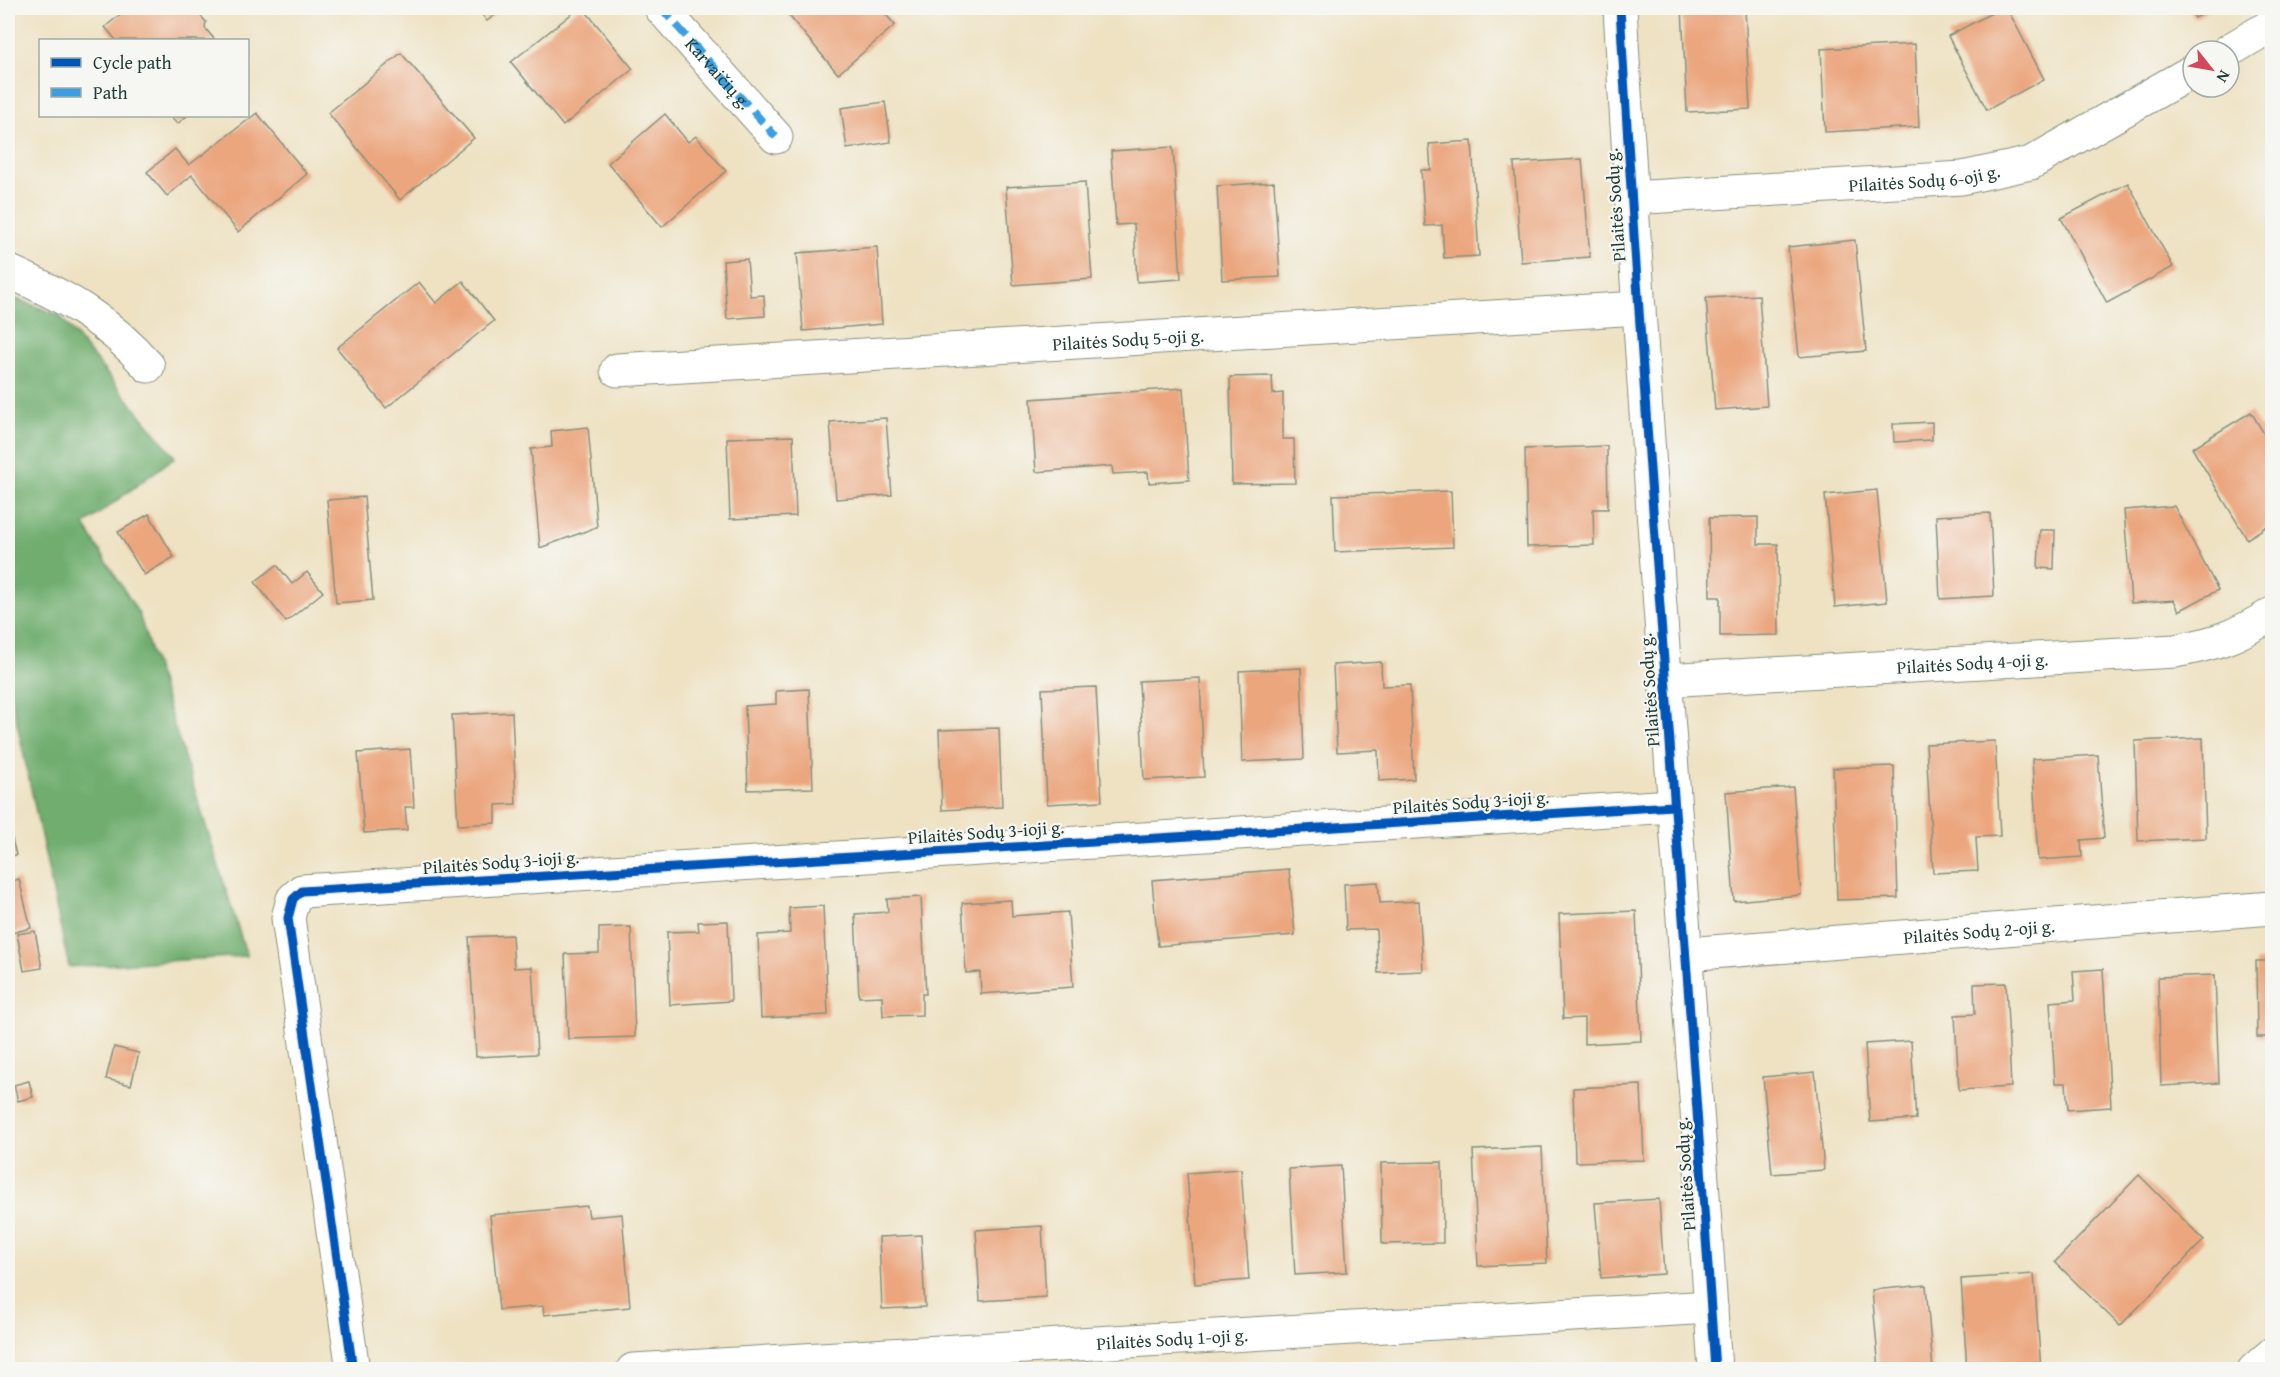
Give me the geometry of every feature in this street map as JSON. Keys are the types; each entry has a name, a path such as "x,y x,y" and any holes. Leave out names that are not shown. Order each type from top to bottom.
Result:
{"street":[{"name":"Karvaičių g.","path":"661,8 776,137"},
{"name":"Pilaitės Sodų g.","path":"1620,8 1630,198 1715,1370"},
{"path":"2241,43 2272,25"},
{"name":"Pilaitės Sodų 6-oji g.","path":"1630,198 1962,178 2031,163 2181,78"},
{"path":"8,271 59,293 95,316 148,366"},
{"name":"Pilaitės Sodų 5-oji g.","path":"617,370 1639,308"},
{"name":"Pilaitės Sodų 4-oji g.","path":"1665,680 2175,651 2209,645 2239,634 2272,614"},
{"name":"Pilaitės Sodų 3-ioji g.","path":"352,1370 288,918 293,899 302,891 1673,806"},
{"name":"Pilaitės Sodų 2-oji g.","path":"1686,954 2272,908"},
{"name":"Pilaitės Sodų 1-oji g.","path":"633,1370 1711,1307"},
{"path":"2254,1370 2272,1354"}],"green space":[{"path":"8,296 59,315 175,457 84,525 139,614 247,956 69,967 8,681"}],"building":[{"path":"128,8 194,8 206,22 205,28 214,39 115,39 105,27"},
{"path":"477,8 504,8 487,21"},
{"path":"579,8 583,8 633,69 563,126 511,62"},
{"path":"791,8 880,8 895,25 838,74 786,12"},
{"path":"1682,8 1745,8 1750,109 1687,112"},
{"path":"2001,8 2007,8 2044,79 1987,110 1948,36"},
{"path":"2188,8 2214,8 2195,18"},
{"path":"1915,44 1919,127 1825,132 1821,49"},
{"path":"401,53 474,138 400,200 328,113"},
{"path":"885,102 891,142 847,149 841,108"},
{"path":"257,113 307,174 238,232 192,175 167,196 147,172 175,149 189,165"},
{"path":"665,114 688,142 696,136 726,171 662,227 608,163"},
{"path":"171,117 186,117 177,124"},
{"path":"1472,141 1479,256 1444,258 1442,225 1425,226 1421,170 1431,170 1429,144"},
{"path":"1173,147 1181,279 1137,282 1134,224 1116,225 1111,151"},
{"path":"1582,159 1590,257 1521,262 1514,163"},
{"path":"1085,182 1092,279 1013,285 1006,187"},
{"path":"1274,182 1280,277 1222,280 1217,186"},
{"path":"2128,183 2173,267 2107,303 2061,218"},
{"path":"1855,240 1866,351 1799,357 1788,247"},
{"path":"877,247 882,324 803,331 797,253"},
{"path":"747,259 750,296 764,295 765,316 727,319 723,261"},
{"path":"463,281 494,321 386,408 337,348 419,282 436,303"},
{"path":"1759,295 1767,406 1715,410 1706,298"},
{"path":"1272,376 1273,394 1283,393 1283,439 1294,439 1295,483 1232,484 1230,377"},
{"path":"1183,388 1189,480 1149,483 1148,472 1113,474 1112,466 1036,472 1031,399"},
{"path":"2251,412 2272,447 2272,523 2247,539 2192,448"},
{"path":"886,418 892,495 836,499 830,422"},
{"path":"1932,422 1932,440 1894,442 1893,424"},
{"path":"588,427 597,527 540,548 531,449 552,447 551,431"},
{"path":"793,436 796,516 730,519 727,438"},
{"path":"1607,446 1608,509 1593,509 1594,545 1527,547 1525,449"},
{"path":"1877,490 1887,602 1835,607 1825,495"},
{"path":"1451,491 1453,547 1335,552 1333,495"},
{"path":"364,497 373,600 336,603 327,500"},
{"path":"2174,506 2218,590 2179,611 2174,600 2131,603 2124,510"},
{"path":"1990,513 1994,596 1940,599 1936,516"},
{"path":"149,514 174,557 144,575 118,532"},
{"path":"1758,517 1758,544 1778,544 1779,635 1720,636 1720,597 1710,597 1709,518"},
{"path":"2040,530 2055,530 2054,569 2038,568"},
{"path":"277,565 292,584 307,572 323,592 286,622 255,582"},
{"path":"1381,662 1382,686 1410,685 1414,779 1379,781 1378,750 1337,752 1333,665"},
{"path":"1301,668 1304,759 1242,762 1239,671"},
{"path":"1200,678 1204,777 1144,780 1139,681"},
{"path":"1096,687 1102,801 1047,804 1042,689"},
{"path":"809,689 813,788 748,790 745,706 776,704 776,691"},
{"path":"512,712 516,804 496,805 496,823 458,825 452,715"},
{"path":"999,728 1002,807 942,810 939,730"},
{"path":"2203,738 2206,838 2138,841 2135,741"},
{"path":"1995,741 2000,836 1976,837 1978,871 1933,873 1926,744"},
{"path":"410,749 414,807 405,807 407,830 364,833 358,753"},
{"path":"2098,755 2104,838 2081,840 2082,857 2038,860 2032,759"},
{"path":"1894,766 1898,898 1837,900 1833,768"},
{"path":"1793,787 1801,895 1734,901 1726,792"},
{"path":"8,823 16,855 8,857"},
{"path":"1289,869 1295,935 1158,946 1152,880"},
{"path":"19,879 31,928 8,934 8,882"},
{"path":"1378,882 1380,903 1419,901 1423,971 1378,973 1376,929 1346,930 1344,884"},
{"path":"921,897 926,994 922,994 922,1015 883,1016 882,996 859,997 855,914 888,912 887,899"},
{"path":"1011,900 1012,916 1068,912 1073,987 981,994 980,972 966,973 962,903"},
{"path":"823,906 828,1015 761,1018 758,935 790,933 789,908"},
{"path":"1636,911 1641,1041 1584,1044 1584,1018 1563,1019 1559,914"},
{"path":"728,921 731,1001 670,1005 667,932 699,931 698,922"},
{"path":"631,927 635,1037 568,1039 565,954 599,953 599,928"},
{"path":"35,931 42,968 24,971 17,934"},
{"path":"512,935 514,968 532,967 537,1054 476,1057 469,937"},
{"path":"2256,961 2272,961 2272,1037 2257,1037"},
{"path":"2103,969 2111,1107 2068,1110 2066,1083 2055,1083 2050,1002 2075,1000 2073,971"},
{"path":"2215,975 2219,1083 2161,1086 2158,977"},
{"path":"2006,983 2011,1087 1959,1090 1955,1015 1975,1014 1974,984"},
{"path":"1911,1041 1916,1119 1870,1122 1865,1044"},
{"path":"114,1047 139,1053 131,1085 106,1079"},
{"path":"1815,1072 1824,1170 1772,1174 1763,1077"},
{"path":"29,1081 33,1097 18,1101 14,1085"},
{"path":"1641,1085 1644,1160 1575,1162 1573,1088"},
{"path":"1542,1147 1547,1263 1478,1266 1473,1150"},
{"path":"1442,1162 1443,1243 1382,1244 1381,1163"},
{"path":"1341,1166 1347,1272 1295,1275 1289,1169"},
{"path":"1241,1169 1249,1280 1195,1284 1187,1173"},
{"path":"2139,1175 2204,1240 2120,1326 2055,1262"},
{"path":"1659,1199 1664,1274 1601,1278 1595,1203"},
{"path":"587,1206 589,1217 622,1214 630,1307 544,1315 543,1306 499,1310 490,1215"},
{"path":"1042,1226 1046,1297 980,1301 976,1230"},
{"path":"921,1235 925,1307 882,1309 879,1237"},
{"path":"2034,1274 2041,1370 1967,1370 1961,1279"},
{"path":"1926,1285 1933,1370 1879,1370 1872,1290"}],"marked path":[{"path":"661,8 776,137"}],"cycle path":[{"path":"1620,8 1630,178 1715,1370"},
{"path":"353,1370 288,918 293,899 302,891 1673,806"}]}
